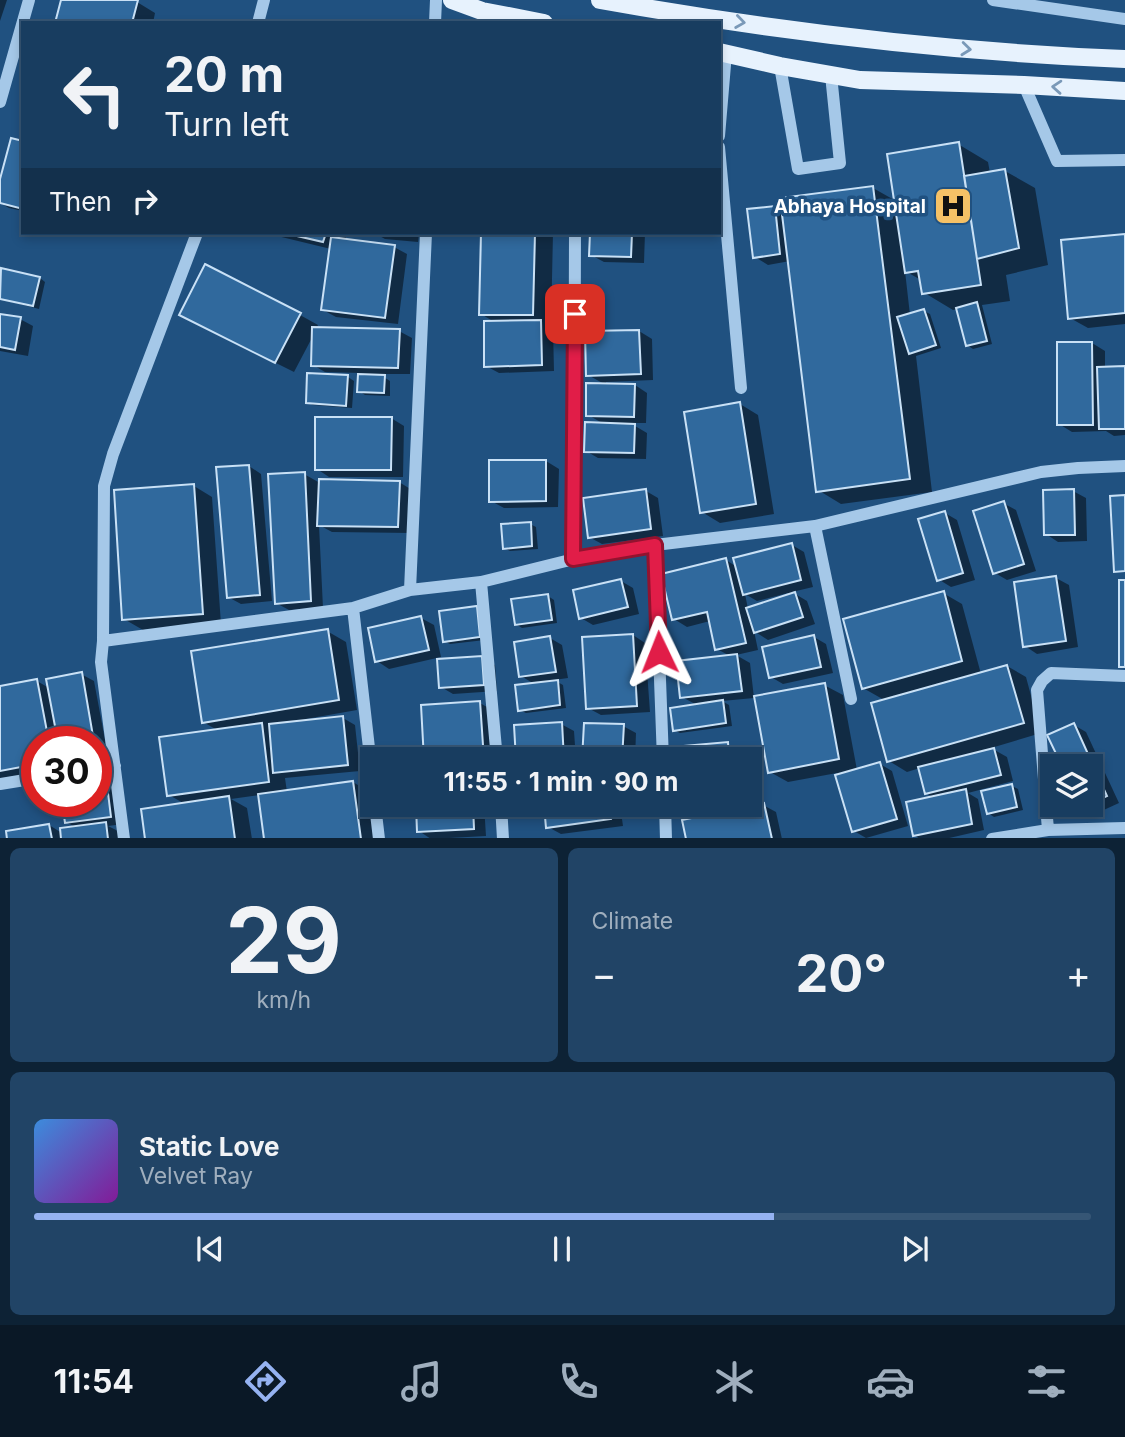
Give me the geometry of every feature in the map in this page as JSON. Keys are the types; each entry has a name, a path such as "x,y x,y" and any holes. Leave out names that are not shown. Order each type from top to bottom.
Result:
{"main road":[{"path":"452,0 482,11 534,21"},
{"path":"600,0 864,39 1035,55 1125,59"},
{"path":"723,52 780,66 860,80 1125,91"}],"street":[{"path":"23,21 29,0"},
{"path":"259,21 264,0"},
{"path":"435,21 436,0"},
{"path":"996,0 1125,19"},
{"path":"0,102 21,28"},
{"path":"721,94 723,52"},
{"path":"780,66 798,169 840,163 831,75"},
{"path":"1024,85 1057,161 1125,160"},
{"path":"721,169 741,388"},
{"path":"124,838 101,662 104,486 113,454 196,235"},
{"path":"411,590 426,235"},
{"path":"573,559 575,235"},
{"path":"103,641 353,608 411,590 481,582 573,559 655,545 815,526 1041,472 1125,466"},
{"path":"815,526 851,699"},
{"path":"655,545 663,747"},
{"path":"481,582 496,747"},
{"path":"353,608 369,747"},
{"path":"1048,830 1037,690 1051,673 1125,676"},
{"path":"0,784 21,781"},
{"path":"376,817 379,838"},
{"path":"502,817 503,838"},
{"path":"665,817 666,838"},
{"path":"992,838 1048,830 1125,828"}],"building":[{"path":"61,0 138,0 133,21 56,21"},
{"path":"11,138 21,140 21,208 0,203 0,179"},
{"path":"959,142 981,285 922,294 918,271 905,273 887,154"},
{"path":"1005,169 1019,248 977,259 964,176"},
{"path":"873,186 910,479 816,492 780,198"},
{"path":"775,206 780,254 753,258 747,209"},
{"path":"1125,234 1125,313 1068,319 1061,240"},
{"path":"293,235 325,235 323,242"},
{"path":"481,235 535,235 533,315 479,315"},
{"path":"590,235 632,235 631,257 589,256"},
{"path":"331,237 395,245 385,318 321,310"},
{"path":"205,264 301,313 275,363 179,315"},
{"path":"1,268 40,277 33,306 0,299"},
{"path":"977,302 987,341 966,346 956,308"},
{"path":"924,309 936,345 909,354 897,317"},
{"path":"0,314 21,317 15,350 0,347"},
{"path":"541,320 542,365 484,367 484,321"},
{"path":"312,327 400,329 398,368 311,366"},
{"path":"639,330 641,374 586,376 585,331"},
{"path":"1057,342 1092,342 1093,425 1057,425"},
{"path":"1125,366 1125,429 1099,429 1097,367"},
{"path":"307,373 348,375 346,406 306,403"},
{"path":"358,374 385,375 384,393 357,392"},
{"path":"586,383 635,384 634,417 586,416"},
{"path":"740,402 756,504 700,513 684,412"},
{"path":"315,417 392,417 391,470 315,470"},
{"path":"585,422 635,424 634,453 584,452"},
{"path":"489,460 546,460 546,501 489,502"},
{"path":"249,465 260,595 227,598 216,467"},
{"path":"305,472 311,601 275,604 268,474"},
{"path":"319,479 400,481 398,527 317,526"},
{"path":"194,484 203,614 122,620 114,490"},
{"path":"646,489 651,529 588,538 583,498"},
{"path":"1074,489 1075,535 1044,535 1043,490"},
{"path":"1125,495 1125,571 1114,572 1110,496"},
{"path":"1004,501 1024,564 993,574 973,511"},
{"path":"945,511 963,573 937,581 918,519"},
{"path":"531,522 532,546 503,549 501,524"},
{"path":"792,543 801,580 743,595 733,558"},
{"path":"726,558 746,643 715,650 707,612 672,620 661,574"},
{"path":"1056,576 1066,641 1023,647 1014,582"},
{"path":"621,579 628,607 579,619 573,590"},
{"path":"1119,580 1125,580 1125,667 1119,667"},
{"path":"944,591 962,661 862,689 843,619"},
{"path":"795,592 803,617 754,633 746,608"},
{"path":"548,594 552,620 515,625 511,599"},
{"path":"477,606 480,637 443,642 439,611"},
{"path":"421,616 429,650 375,662 368,628"},
{"path":"328,629 339,700 202,723 191,651"},
{"path":"633,634 637,706 586,709 582,637"},
{"path":"814,635 821,667 769,678 762,647"},
{"path":"550,636 556,672 519,677 514,642"},
{"path":"737,654 742,691 680,698 676,661"},
{"path":"482,656 484,685 439,688 437,659"},
{"path":"1007,665 1024,723 887,762 871,703"},
{"path":"82,672 91,726 55,726 46,679"},
{"path":"37,679 46,726 21,726 21,767 0,771 0,686"},
{"path":"558,680 560,705 518,711 515,685"},
{"path":"825,683 839,759 768,773 754,696"},
{"path":"723,700 726,723 673,731 670,708"},
{"path":"480,701 483,747 423,747 421,705"},
{"path":"343,716 348,765 273,773 269,724"},
{"path":"562,722 563,747 515,747 514,725"},
{"path":"262,723 269,782 167,796 159,737"},
{"path":"584,723 624,724 623,747 583,747"},
{"path":"1074,723 1088,754 1056,754 1047,735"},
{"path":"728,742 728,747 673,747"},
{"path":"994,748 1001,775 925,794 918,767"},
{"path":"880,762 897,819 852,832 835,775"},
{"path":"353,781 361,838 264,838 258,794"},
{"path":"1012,784 1017,807 987,814 981,791"},
{"path":"966,789 972,824 913,836 906,802"},
{"path":"229,796 235,838 145,838 141,809"},
{"path":"764,803 772,838 686,838 682,820 696,817 762,817"},
{"path":"64,817 111,817 65,823"},
{"path":"416,817 474,817 474,829 417,832"},
{"path":"545,817 611,817 611,819 546,828"},
{"path":"106,822 108,838 61,838 60,828"},
{"path":"49,824 52,838 7,838 6,831"}],"place":[{"name":"Abhaya Hospital","path":"953,206"}],"route":[{"path":"575,314 573,559 655,545 659,652"}]}
